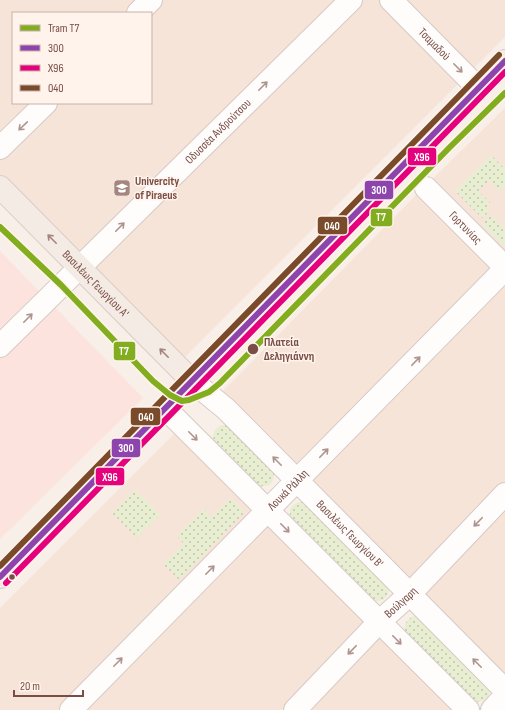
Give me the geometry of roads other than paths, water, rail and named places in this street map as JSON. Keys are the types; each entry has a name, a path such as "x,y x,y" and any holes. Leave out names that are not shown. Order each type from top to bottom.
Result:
{"main road":[{"path":"0,576 505,61"},
{"name":"Βασιλέως Γεωργίου Α'","path":"0,186 192,381"}],"street":[{"path":"139,12 151,0"},
{"name":"Οδυσσέα Ανδρούτσου","path":"0,346 351,0"},
{"name":"Τσαμαδού","path":"391,0 478,88"},
{"path":"0,148 45,104"},
{"name":"Γορτυνίας","path":"426,188 505,268"},
{"name":"Λουκά Ράλλη","path":"71,710 505,268"},
{"name":"Βασιλέως Γεωργίου Β'","path":"192,381 226,409 505,690"},
{"path":"166,408 468,710"},
{"name":"Βούλγαρη","path":"295,710 380,622 410,594 505,494"},
{"path":"492,710 505,696"}],"tram line":[{"name":"Τ7","path":"0,227 61,285 153,381 170,395 182,401 189,400 209,392 220,383 450,147 505,93"}],"place":[{"name":"Univercity of Piraeus","path":"122,188"},
{"name":"Πλατεία Δεληγιάννη","path":"253,349"}]}
